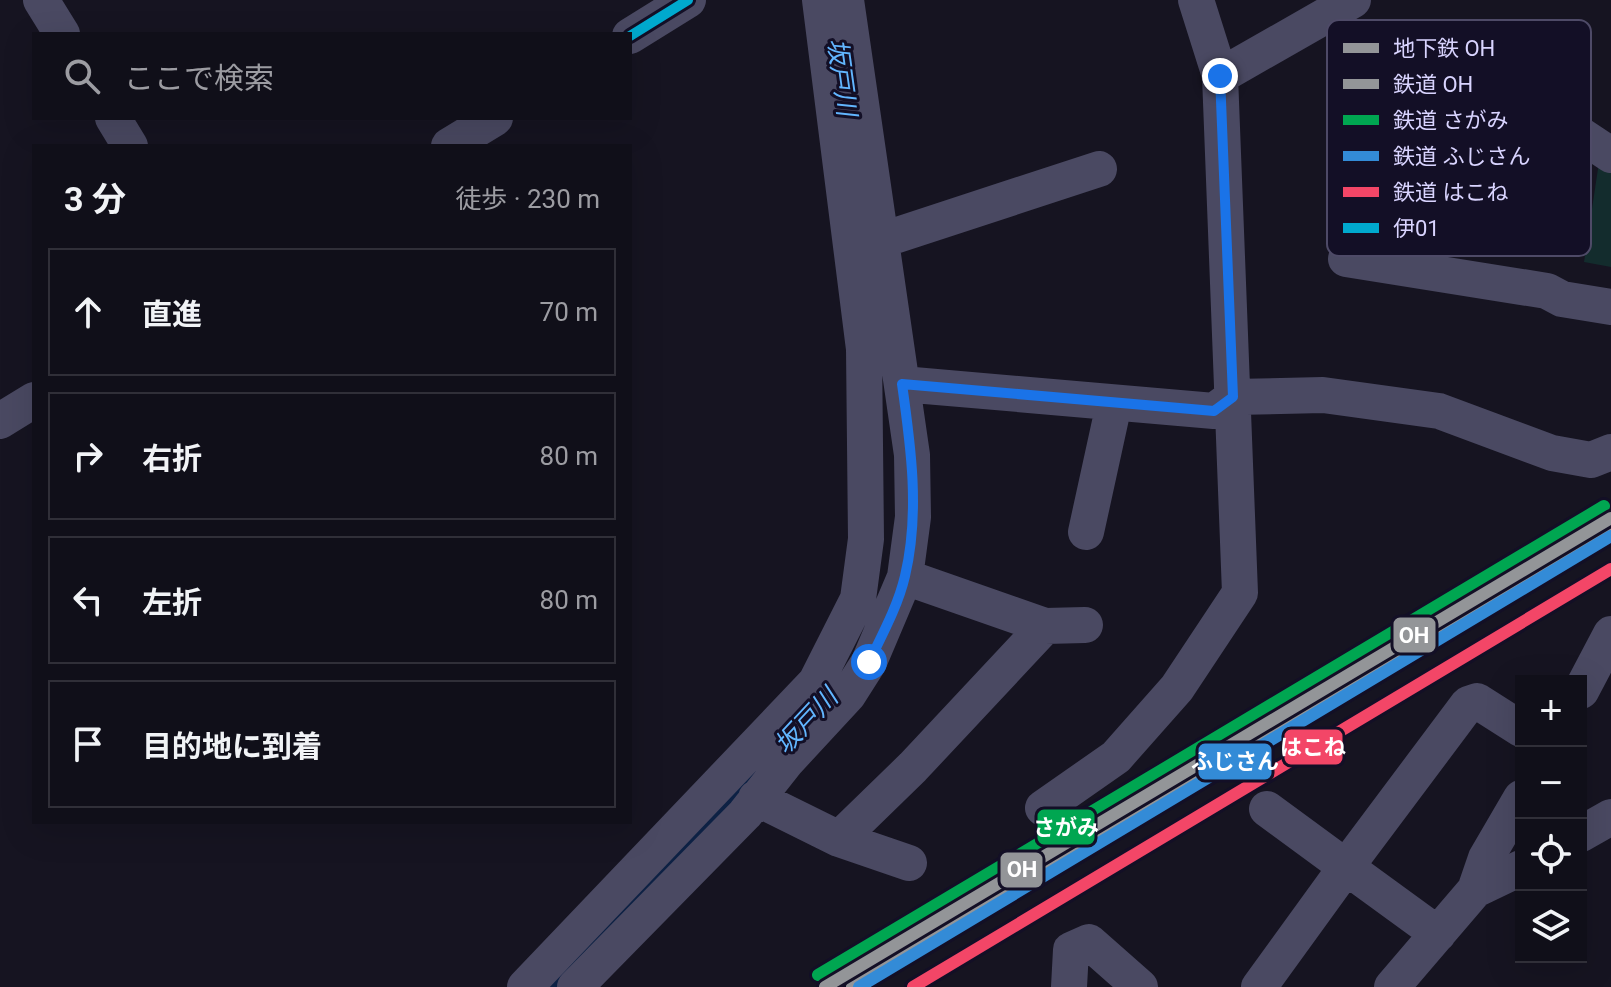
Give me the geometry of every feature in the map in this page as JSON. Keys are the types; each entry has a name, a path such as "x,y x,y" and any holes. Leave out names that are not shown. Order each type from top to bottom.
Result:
{"street":[{"path":"41,0 61,32"},
{"path":"632,35 688,0"},
{"path":"525,987 816,682 858,599 866,539 864,349 820,0"},
{"path":"575,987 745,814 848,695 869,662 905,577 913,502 912,455 846,0"},
{"path":"1043,808 1116,757 1177,688 1240,593 1220,76 1196,0"},
{"path":"1220,76 1353,0"},
{"path":"114,120 129,144"},
{"path":"452,144 492,120"},
{"path":"1591,142 1611,155"},
{"path":"879,241 1099,169"},
{"path":"1346,259 1547,291 1562,299 1611,307"},
{"path":"902,384 1214,411 1233,397 1323,395 1439,411 1552,453 1591,460 1611,452"},
{"path":"0,421 32,401"},
{"path":"1086,532 1114,404"},
{"path":"905,577 1045,626 1085,625"},
{"path":"839,839 913,767 1045,626"},
{"path":"1587,680 1611,634"},
{"path":"1259,987 1468,704 1477,701 1515,725"},
{"path":"756,798 839,839 909,863"},
{"path":"1392,987 1475,890 1486,858 1515,808"},
{"path":"1267,809 1438,934"},
{"path":"1587,831 1611,817"},
{"path":"1475,890 1515,871"},
{"path":"1069,987 1071,950 1089,942 1140,987"}],"green space":[{"path":"1599,162 1611,165 1611,267 1584,262 1585,256 1591,256 1591,215"}],"waterway":[{"name":"坂戸川","path":"555,987 786,743"}],"metro line":[{"name":"OH","path":"825,987 1611,518"}],"rail line":[{"name":"さがみ","path":"818,975 1604,506"},
{"name":"OH","path":"852,987 1611,534"},
{"name":"ふじさん","path":"859,987 1611,536"},
{"name":"はこね","path":"913,987 1611,569"}],"transit line":[{"name":"伊01","path":"632,35 688,0"}],"route":[{"path":"869,662 905,577 913,517 912,455 902,384 1214,411 1233,397 1220,76"}]}
